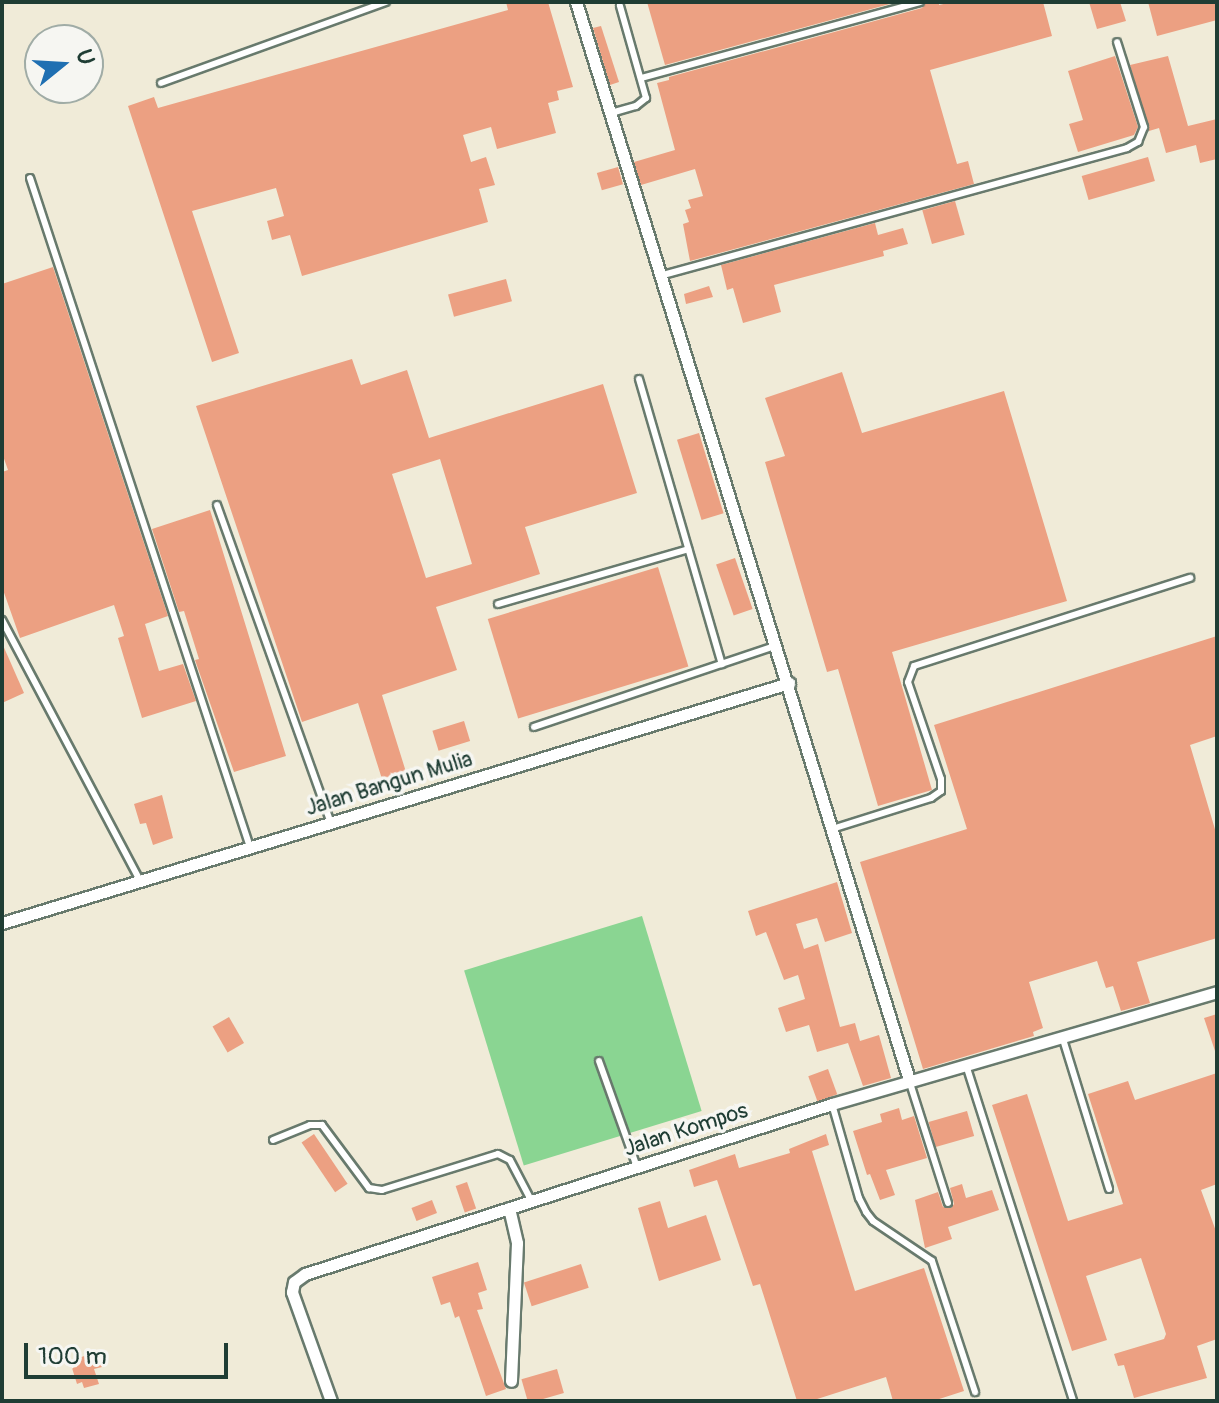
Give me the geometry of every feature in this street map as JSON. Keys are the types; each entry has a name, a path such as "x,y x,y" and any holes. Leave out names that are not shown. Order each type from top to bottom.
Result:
{"street":[{"path":"576,2 663,275 909,1080"},
{"name":"Jalan Bangun Mulia","path":"2,923 789,683"},
{"name":"Jalan Kompos","path":"331,1401 292,1292 294,1282 305,1274 909,1080 1217,992"},
{"path":"509,1208 517,1243 511,1381"}],"lane":[{"path":"161,83 386,2"},
{"path":"641,78 920,2"},
{"path":"611,113 643,103 646,98 620,6"},
{"path":"663,275 1114,152 1138,142 1144,127 1142,115 1117,42"},
{"path":"30,178 250,848"},
{"path":"639,379 722,664"},
{"path":"217,505 331,823"},
{"path":"498,604 688,549"},
{"path":"832,829 941,791 941,779 908,682 914,666 1190,578"},
{"path":"2,620 140,881"},
{"path":"534,727 777,645"},
{"path":"1062,1036 1109,1189"},
{"path":"599,1061 637,1167"},
{"path":"966,1064 1073,1401"},
{"path":"909,1080 948,1203"},
{"path":"832,1104 859,1198 866,1212 873,1221 932,1261 975,1392"},
{"path":"273,1140 310,1125 322,1125 369,1188 382,1190 498,1154 510,1160 532,1201"}],"green space":[{"path":"642,916 702,1111 524,1165 464,970"}],"building":[{"path":"506,2 548,2 573,87 557,91 559,100 548,103 556,133 497,149 491,127 463,135 471,162 486,157 495,185 479,189 488,222 302,276 290,235 272,240 267,221 284,216 276,188 192,211 239,353 212,362 128,106 154,97 158,108 508,10"},
{"path":"647,2 897,2 665,65"},
{"path":"926,2 939,2 939,5 952,2 1043,2 1052,36 930,70 957,164 968,161 974,184 690,261 683,224 689,222 685,210 691,208 688,200 703,196 695,169 641,185 634,162 675,150 657,83 669,80 669,77 922,8"},
{"path":"1089,2 1120,2 1126,21 1097,29"},
{"path":"1148,2 1217,2 1217,20 1157,36"},
{"path":"601,26 619,82 610,85 593,28"},
{"path":"1115,56 1138,127 1134,135 1078,152 1069,124 1083,120 1068,71"},
{"path":"1168,56 1188,126 1217,119 1217,159 1200,163 1196,145 1166,153 1159,128 1149,131 1130,65"},
{"path":"1148,157 1155,181 1089,200 1082,176"},
{"path":"618,167 623,184 602,190 597,173"},
{"path":"955,201 965,235 932,244 922,210"},
{"path":"875,223 878,235 903,228 908,244 883,251 884,256 774,285 781,312 743,323 733,288 727,290 721,265"},
{"path":"53,267 168,616 145,624 159,671 183,664 196,701 142,718 118,638 124,636 114,605 20,638 2,587 2,472 8,470 2,453 2,284"},
{"path":"506,279 512,301 454,317 448,295"},
{"path":"709,286 713,297 686,304 684,294"},
{"path":"352,359 361,385 407,370 429,438 603,384 637,493 525,527 540,574 436,607 457,670 382,695 406,772 382,779 358,703 302,722 196,406","holes":["440,459 472,564 426,578 392,474"]},
{"path":"842,372 862,433 1004,391 1067,601 892,652 932,790 878,806 838,669 827,672 765,462 785,456 765,398"},
{"path":"699,433 724,513 702,520 677,440"},
{"path":"210,510 286,756 234,772 195,660 199,659 184,611 179,612 152,529"},
{"path":"735,558 753,609 734,616 716,565"},
{"path":"658,567 688,666 518,718 488,619"},
{"path":"1217,636 1217,736 1190,745 1217,836 1217,938 1137,962 1150,1003 1121,1011 1113,986 1106,988 1097,961 1029,982 1043,1028 1033,1032 1034,1036 923,1069 860,862 967,829 934,725"},
{"path":"2,643 24,693 2,703"},
{"path":"464,721 470,741 439,751 432,731"},
{"path":"162,795 173,838 153,845 146,823 140,824 134,804"},
{"path":"837,882 852,933 825,942 817,918 796,924 804,949 818,944 840,1027 855,1023 860,1041 879,1035 891,1078 863,1086 848,1043 817,1052 809,1025 786,1032 778,1008 805,999 798,975 784,980 766,932 756,936 748,911"},
{"path":"1217,1014 1217,1050 1215,1051 1204,1018"},
{"path":"229,1017 244,1043 228,1052 213,1026"},
{"path":"828,1069 837,1094 818,1102 808,1076"},
{"path":"1217,1073 1217,1184 1201,1190 1217,1234 1217,1339 1197,1346 1207,1378 1134,1398 1124,1365 1118,1366 1114,1354 1164,1339 1166,1334 1141,1258 1086,1276 1107,1340 1072,1351 992,1105 1027,1094 1068,1221 1123,1204 1088,1094 1128,1081 1135,1100"},
{"path":"899,1108 902,1120 914,1116 927,1158 886,1170 895,1195 880,1200 870,1174 867,1175 853,1131 882,1122 880,1114"},
{"path":"967,1111 974,1136 936,1147 929,1122"},
{"path":"314,1134 348,1184 335,1192 302,1142"},
{"path":"826,1134 829,1145 812,1151 855,1291 924,1268 964,1391 933,1401 893,1401 886,1377 811,1401 797,1401 760,1284 753,1286 717,1180 694,1187 689,1170 735,1154 739,1168 790,1153 789,1149"},
{"path":"467,1182 476,1208 465,1212 456,1186"},
{"path":"962,1184 966,1198 992,1190 999,1210 948,1227 952,1239 925,1248 915,1200 938,1192 943,1207 951,1208 954,1204 950,1188"},
{"path":"432,1200 437,1213 416,1221 411,1208"},
{"path":"660,1201 668,1228 706,1215 721,1260 659,1281 638,1208"},
{"path":"478,1262 487,1290 478,1293 483,1309 477,1310 506,1389 486,1396 459,1316 455,1318 450,1302 441,1305 432,1277"},
{"path":"581,1264 589,1288 532,1306 524,1283"},
{"path":"97,1352 102,1367 94,1369 99,1384 84,1388 82,1382 77,1384 72,1368 77,1367 75,1359"},
{"path":"557,1369 564,1393 528,1401 521,1379"}]}
